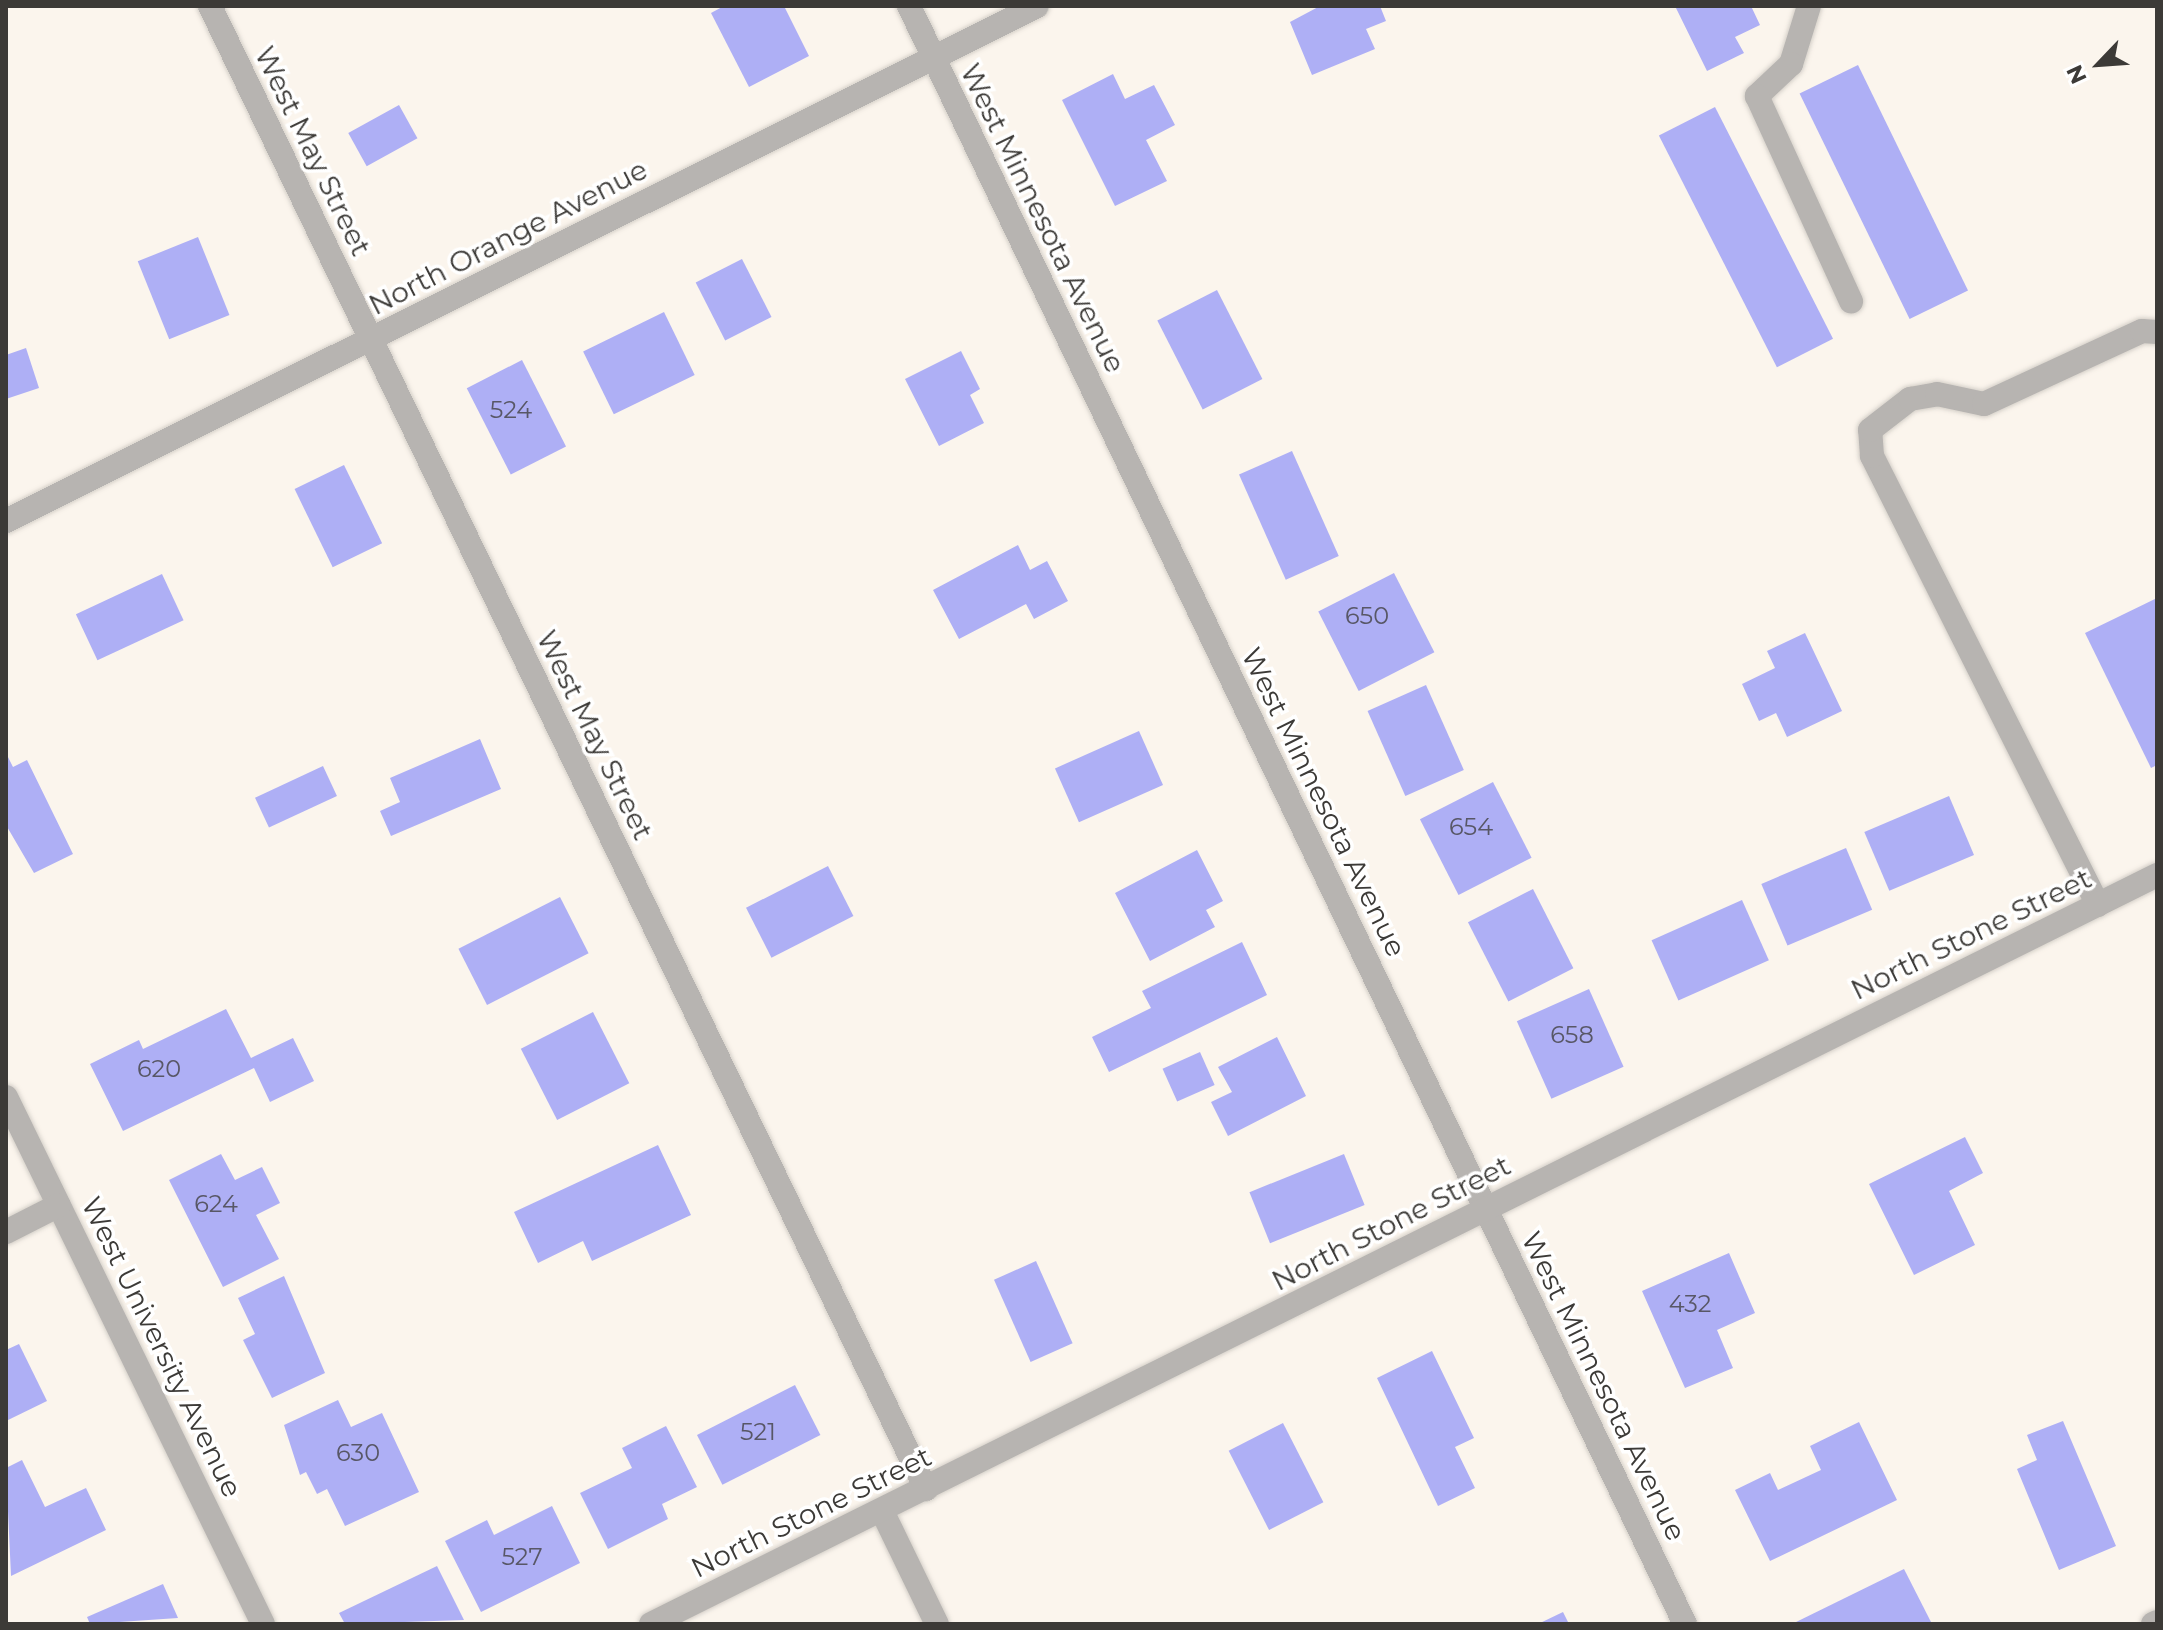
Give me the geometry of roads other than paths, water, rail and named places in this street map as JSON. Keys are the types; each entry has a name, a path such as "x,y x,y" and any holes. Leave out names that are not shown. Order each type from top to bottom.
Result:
{"street":[{"name":"West May Street","path":"210,6 926,1489"},
{"name":"West Minnesota Avenue","path":"909,6 1685,1624"},
{"name":"North Orange Avenue","path":"6,521 1037,6"},
{"path":"1809,6 1791,64 1757,96 1851,301"},
{"path":"2098,905 1872,456 1870,430 1910,399 1937,394 1984,404 2142,331 2157,332"},
{"name":"North Stone Street","path":"651,1624 883,1513 2157,875"},
{"name":"West University Avenue","path":"6,1097 263,1624"},
{"path":"6,1232 59,1205"},
{"path":"883,1513 937,1624"}]}
